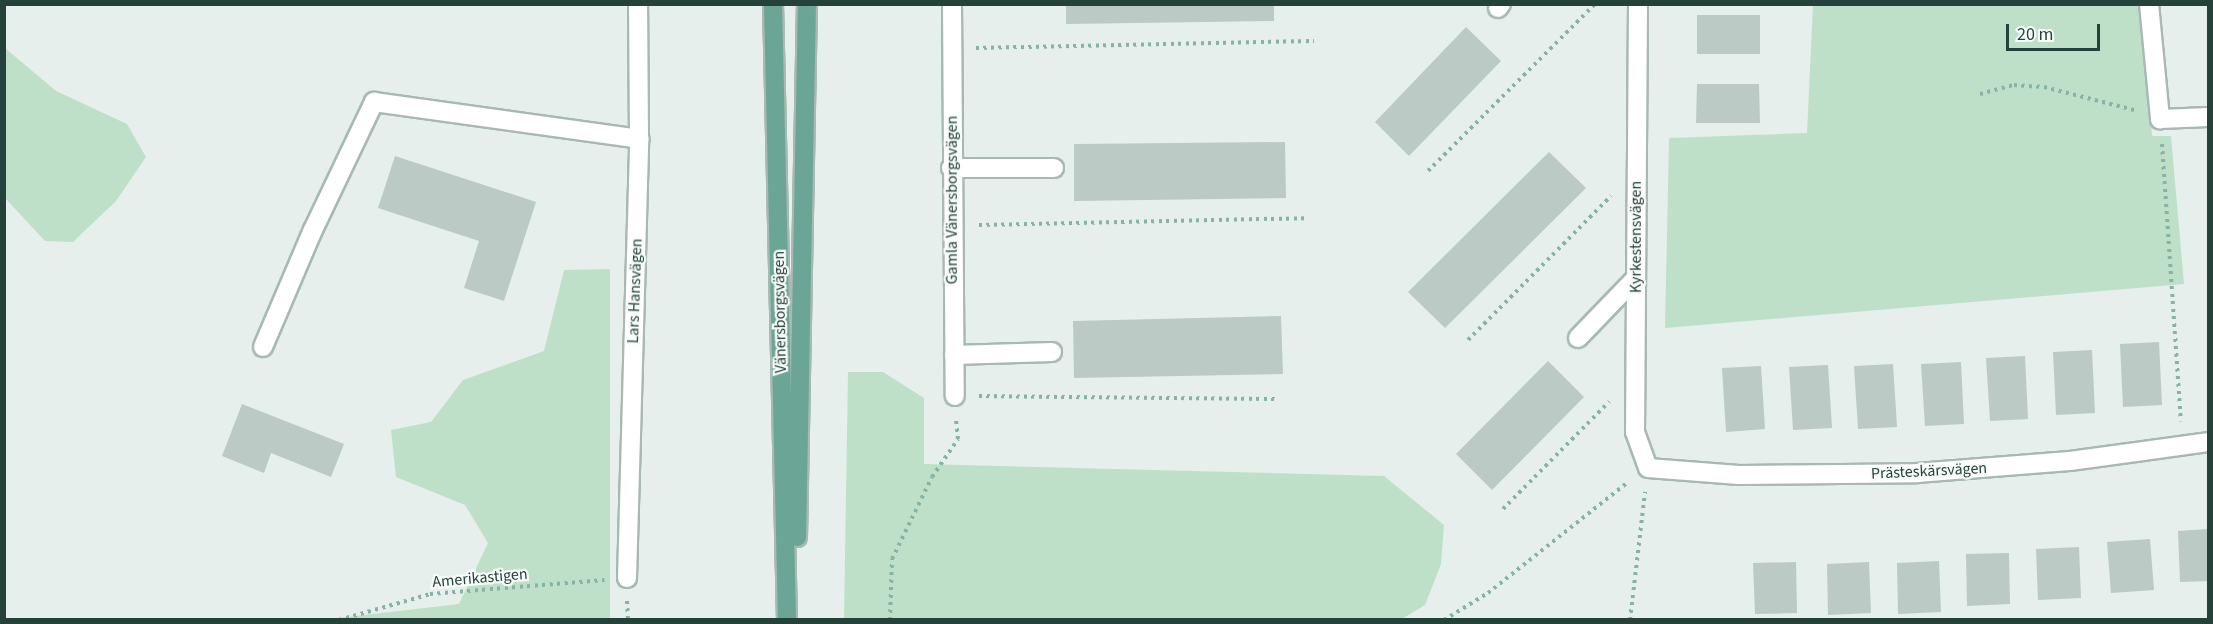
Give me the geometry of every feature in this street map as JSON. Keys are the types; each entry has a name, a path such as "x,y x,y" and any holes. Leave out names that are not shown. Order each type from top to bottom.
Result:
{"main road":[{"name":"Vänersborgsvägen","path":"773,4 787,620"},
{"name":"Vänersborgsvägen","path":"795,620 807,4"}],"street":[{"name":"Lars Hansvägen","path":"627,578 639,139 638,4"},
{"name":"Gamla Vänersborgsvägen","path":"952,4 951,225 955,396"},
{"name":"Kyrkestensvägen","path":"1638,4 1635,432 1648,468"},
{"path":"2149,4 2160,119 2208,117"},
{"path":"263,347 313,230 374,102 639,139"},
{"path":"951,168 1054,168"},
{"path":"1578,338 1636,278"},
{"path":"954,355 1052,352"},
{"name":"Prästeskärsvägen","path":"1648,468 1739,475 1917,474 2070,461 2208,442"}],"path":[{"path":"1428,171 1595,4"},
{"path":"952,49 1314,41"},
{"path":"1980,94 2014,85 2044,87 2109,101 2160,119 2183,445"},
{"path":"1468,340 1636,170"},
{"path":"951,225 1307,218"},
{"path":"1503,509 1635,376"},
{"path":"890,620 892,559 932,477 958,440 955,396 1276,399"},
{"path":"1444,620 1488,593 1569,525 1648,468"},
{"path":"1630,620 1648,468"},
{"name":"Amerikastigen","path":"339,620 430,594 627,578"}],"green space":[{"path":"1813,5 2141,5 2152,136 2171,136 2184,284 1665,328 1669,138 1807,133"},
{"path":"5,48 56,91 127,124 146,157 116,201 73,242 45,241 5,198"},
{"path":"610,269 610,619 330,619 459,604 488,543 465,505 396,477 391,430 431,422 463,380 544,351 564,270"},
{"path":"848,372 883,372 924,398 924,464 1384,476 1444,525 1441,564 1425,605 1402,619 844,619"}],"building":[{"path":"1066,4 1274,4 1274,21 1066,24"},
{"path":"1697,15 1760,15 1760,54 1697,54"},
{"path":"1466,27 1501,61 1409,156 1375,122"},
{"path":"1697,84 1759,84 1760,123 1696,123"},
{"path":"1285,142 1286,198 1074,201 1074,144"},
{"path":"1549,152 1586,188 1445,328 1408,292"},
{"path":"395,156 536,202 504,301 464,288 479,241 378,208"},
{"path":"1281,316 1283,374 1074,378 1073,321"},
{"path":"2159,342 2162,405 2123,407 2120,344"},
{"path":"2092,350 2095,413 2056,415 2053,352"},
{"path":"2025,356 2028,419 1990,421 1986,358"},
{"path":"1548,361 1584,397 1492,490 1456,454"},
{"path":"1961,362 1964,424 1925,426 1921,364"},
{"path":"1893,364 1897,427 1858,429 1854,366"},
{"path":"1828,365 1832,428 1793,430 1789,367"},
{"path":"1761,366 1765,429 1726,432 1722,368"},
{"path":"242,404 344,444 331,477 271,453 264,473 222,456"},
{"path":"2208,529 2208,581 2180,582 2178,531"},
{"path":"2150,539 2154,590 2111,593 2107,542"},
{"path":"2079,547 2081,598 2038,600 2036,549"},
{"path":"2009,553 2010,604 1967,606 1966,554"},
{"path":"1939,561 1941,612 1898,614 1897,563"},
{"path":"1796,562 1797,613 1755,614 1753,563"},
{"path":"1869,562 1871,613 1828,615 1827,564"}]}
